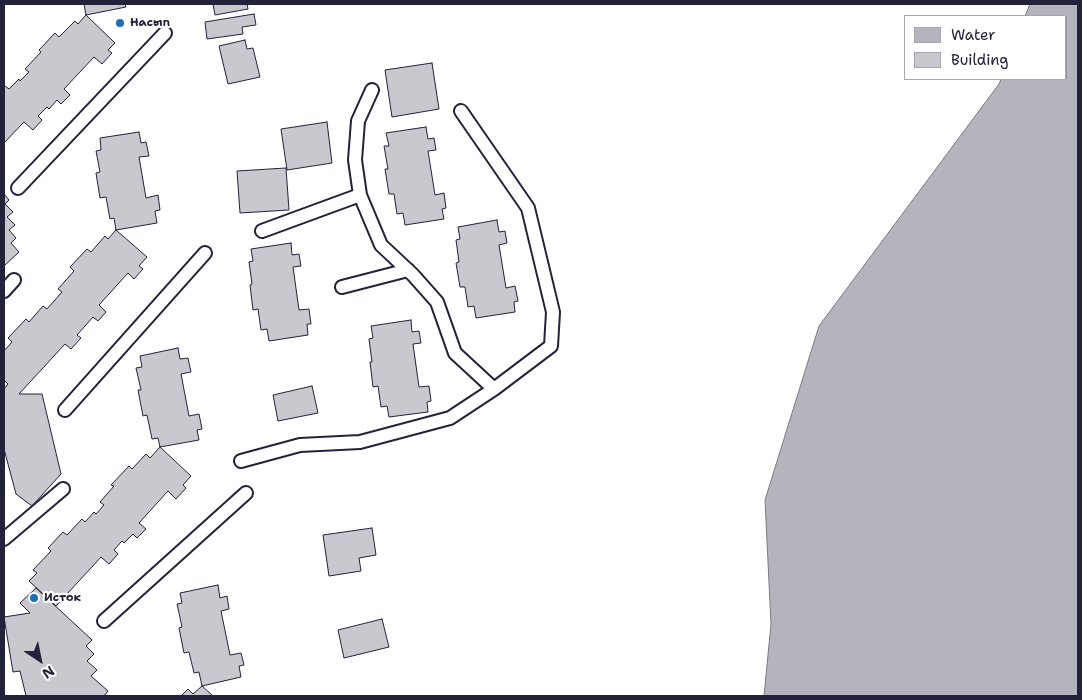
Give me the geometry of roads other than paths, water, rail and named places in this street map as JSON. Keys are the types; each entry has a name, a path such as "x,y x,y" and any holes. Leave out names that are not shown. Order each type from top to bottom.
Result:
{"lane":[{"path":"18,188 165,32"},
{"path":"372,90 358,121 355,160 360,195 381,245 408,270 437,302 455,353 494,389"},
{"path":"241,461 300,445 360,442 450,418 494,389 551,346 553,312 528,208 461,111"},
{"path":"262,231 360,195"},
{"path":"65,410 205,253"},
{"path":"342,287 408,270"},
{"path":"4,291 14,280"},
{"path":"4,539 63,489"},
{"path":"104,621 246,493"}],"water":[{"path":"1030,4 1078,4 1078,696 764,696 771,624 765,500 819,326 1001,80 1067,80 1067,15 1025,15"}],"place":[{"name":"Насып","path":"120,23"},
{"name":"Исток","path":"34,598"}]}
